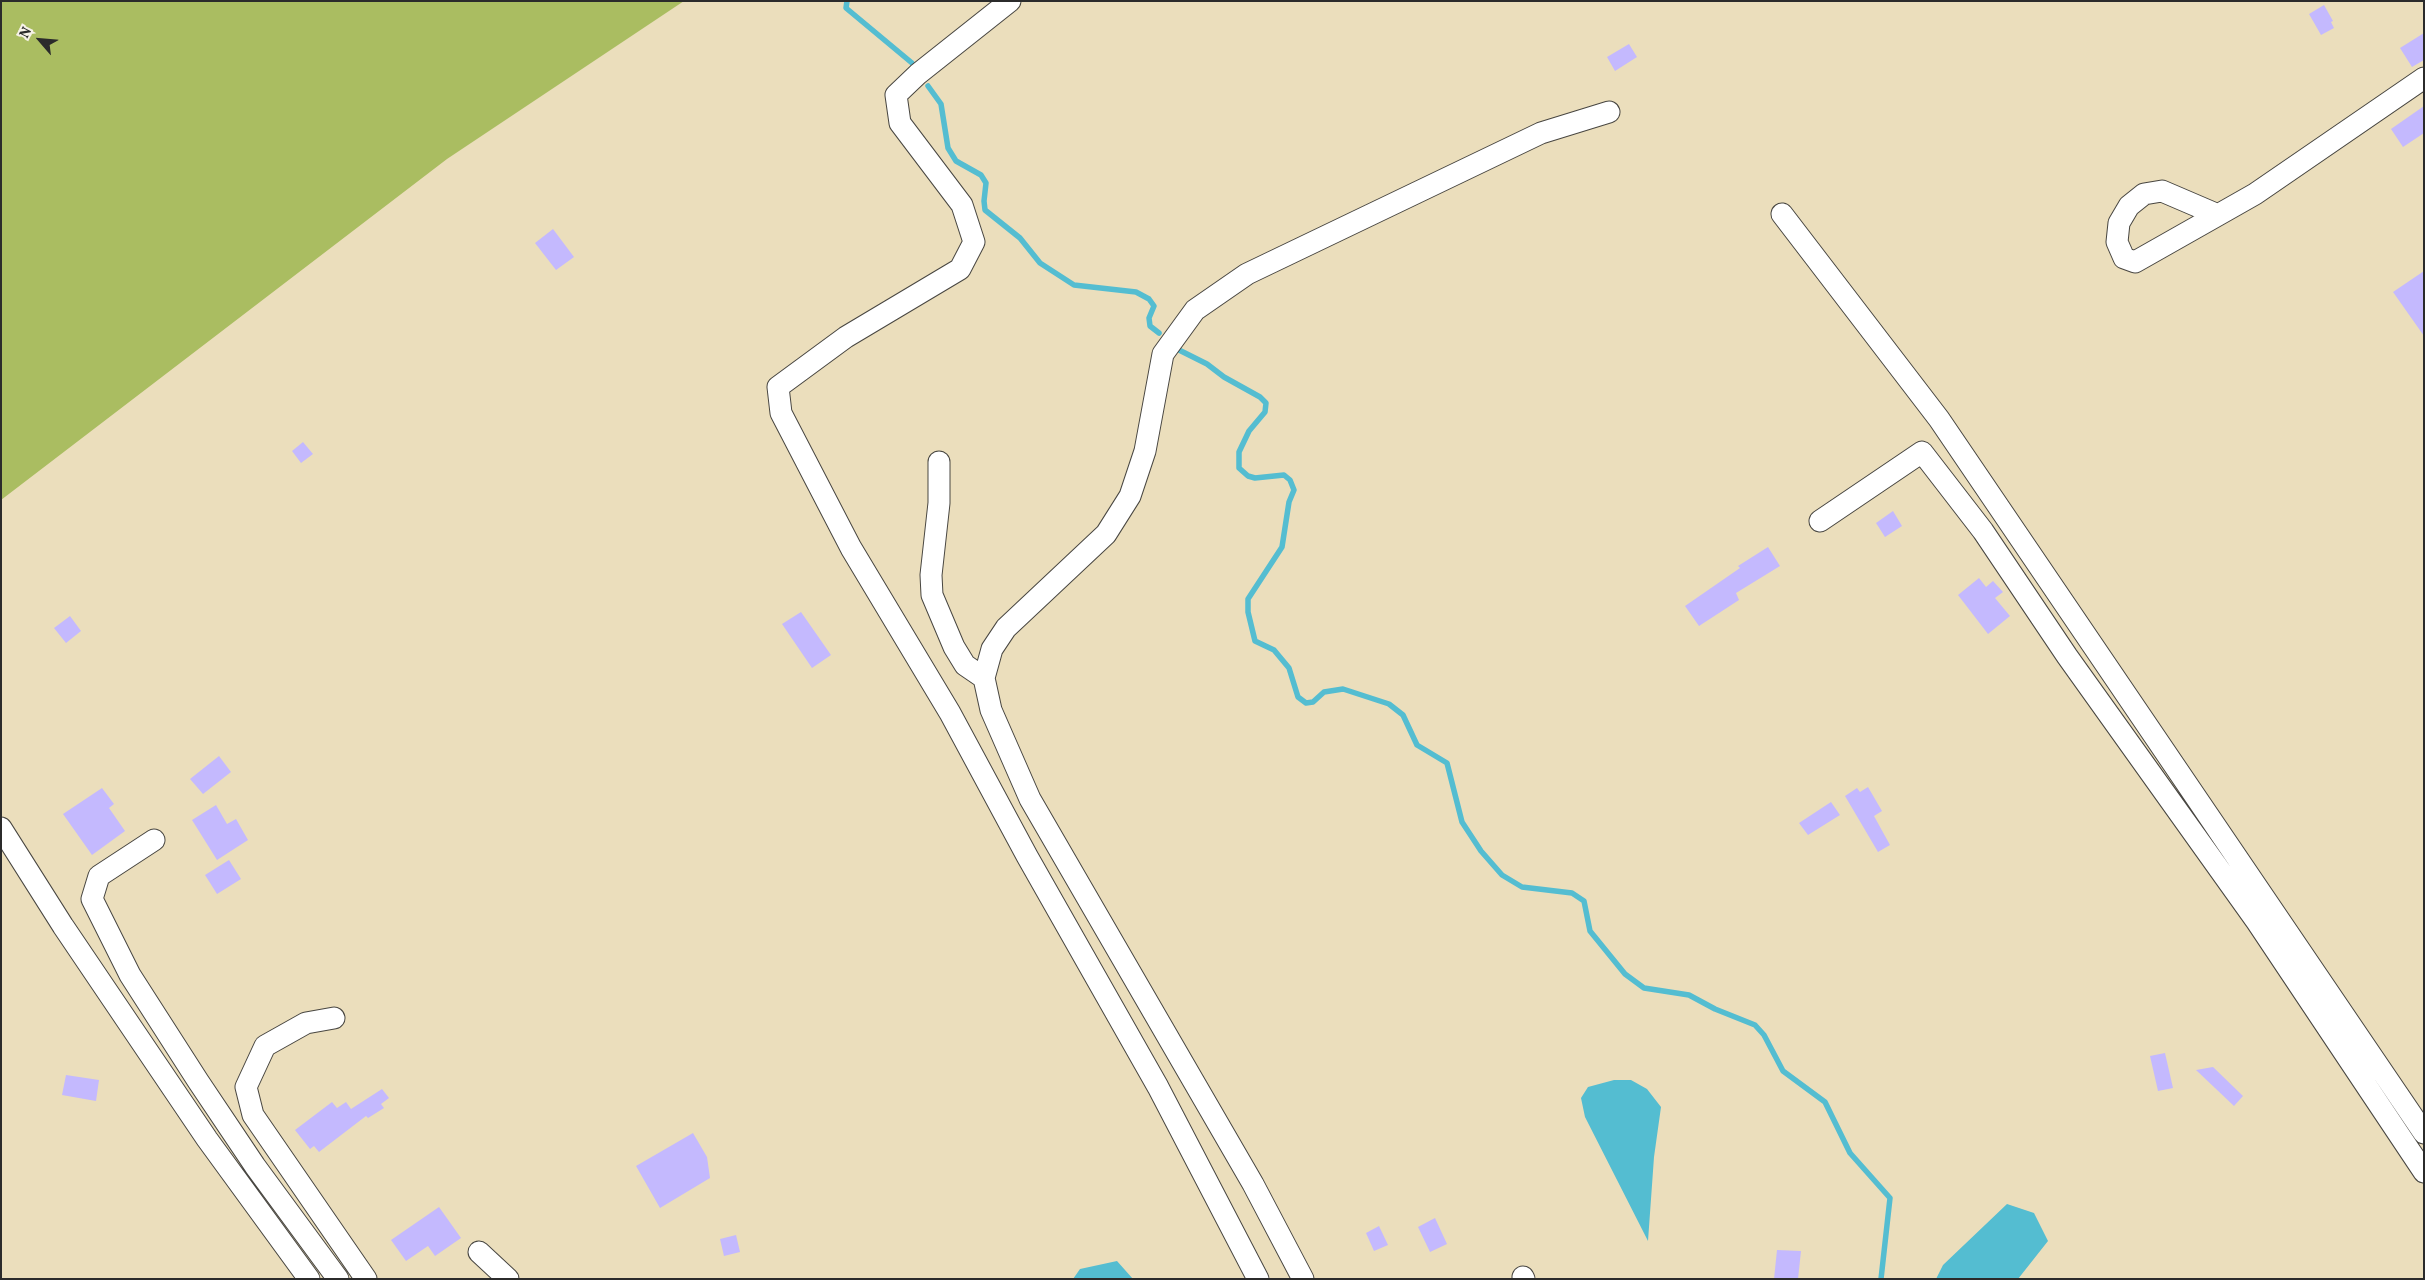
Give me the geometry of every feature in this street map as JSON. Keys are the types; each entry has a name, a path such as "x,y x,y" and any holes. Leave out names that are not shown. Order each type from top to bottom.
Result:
{"lane":[{"path":"1010,1 918,74 896,95 900,123 962,205 974,242 960,269 846,337 778,387 781,413 851,548 950,713 1026,856 1158,1087 1258,1279"},
{"path":"2218,215 2256,194 2424,78"},
{"path":"1302,1279 1253,1184 1030,799 991,710 984,678 992,649 1006,628 1106,534 1130,496 1145,451 1163,354 1195,310 1247,274 1541,133 1608,112"},
{"path":"1782,214 1939,419 2424,1133"},
{"path":"1820,521 1922,452 1983,531 2067,656 2246,907 2424,1172"},
{"path":"939,462 939,503 931,575 932,595 965,665 984,678"},
{"path":"1,828 63,926 207,1139 309,1279"},
{"path":"154,840 99,876 92,899 130,975 198,1081 255,1166 338,1279"},
{"path":"334,1018 306,1022 265,1046 246,1087 253,1115 366,1279"},
{"path":"479,1252 508,1279"}],"green space":[{"path":"1,1 684,1 447,159 1,500"}],"water":[{"path":"1614,1080 1631,1080 1647,1089 1661,1107 1654,1157 1648,1241 1585,1117 1581,1098 1588,1087"},
{"path":"2007,1204 2034,1213 2048,1241 2018,1279 1936,1279 1943,1265"},
{"path":"1117,1261 1133,1279 1073,1279 1080,1269"}],"building":[{"path":"2324,5 2333,21 2331,22 2334,28 2321,35 2309,14"},
{"path":"2424,33 2424,60 2412,67 2400,48"},
{"path":"1629,44 1637,57 1615,71 1607,57"},
{"path":"2424,106 2424,133 2403,147 2391,129"},
{"path":"553,229 574,257 556,270 535,243"},
{"path":"2424,271 2424,336 2393,292"},
{"path":"303,442 313,454 301,463 292,451"},
{"path":"1893,511 1902,526 1885,537 1876,523"},
{"path":"1768,547 1780,566 1736,593 1739,600 1699,626 1685,606 1740,568 1738,566"},
{"path":"1979,578 1986,587 1993,581 2003,592 1995,598 2010,616 1988,634 1958,595"},
{"path":"801,612 831,655 812,668 782,624"},
{"path":"70,616 81,631 66,643 54,628"},
{"path":"219,756 231,772 203,794 190,779"},
{"path":"1868,787 1882,811 1874,816 1890,845 1878,852 1845,796 1857,788 1860,792"},
{"path":"102,788 114,804 109,808 125,831 92,855 63,814"},
{"path":"1831,802 1840,815 1808,835 1799,823"},
{"path":"216,805 227,824 236,819 248,840 217,860 192,820"},
{"path":"229,860 241,879 217,894 205,875"},
{"path":"2165,1053 2173,1088 2158,1091 2150,1056"},
{"path":"2213,1067 2243,1096 2234,1106 2196,1070"},
{"path":"66,1075 99,1080 96,1101 62,1095"},
{"path":"382,1089 389,1098 381,1104 384,1108 368,1118 366,1116 319,1152 314,1146 310,1149 295,1130 332,1102 337,1108 346,1102 351,1109"},
{"path":"693,1133 707,1157 710,1178 660,1208 636,1166"},
{"path":"439,1207 461,1238 435,1256 428,1246 406,1261 391,1240"},
{"path":"1435,1218 1447,1244 1430,1252 1418,1227"},
{"path":"1379,1226 1388,1245 1374,1251 1366,1233"},
{"path":"736,1235 740,1252 724,1256 720,1239"},
{"path":"1777,1250 1801,1251 1798,1279 1774,1279"}],"waterway":[{"path":"847,1 846,8 912,63"},
{"path":"928,86 941,104 948,148 956,161 981,175 986,183 985,210 1020,238 1040,263 1074,285 1136,292 1149,299 1154,306 1149,318 1150,326 1159,333"},
{"path":"1179,350 1207,364 1224,377 1260,397 1266,403 1265,412 1249,431 1239,452 1239,468 1248,476 1255,478 1284,475 1290,480 1294,490 1289,502 1282,547 1248,599 1248,612 1255,641 1274,650 1289,668 1298,697 1306,703 1313,702 1324,692 1343,689 1389,704 1403,715 1417,745 1447,763 1462,822 1481,851 1502,875 1522,887 1572,893 1584,901 1590,931 1625,974 1644,988 1689,995 1715,1009 1755,1025 1764,1035 1783,1071 1825,1102 1850,1153 1890,1198 1881,1279"}]}
